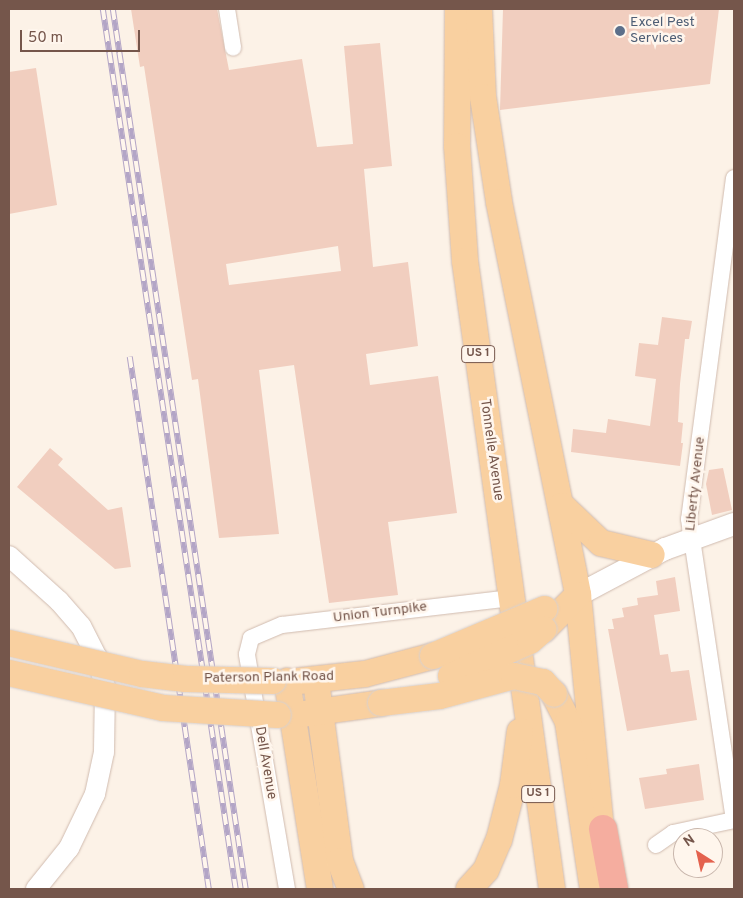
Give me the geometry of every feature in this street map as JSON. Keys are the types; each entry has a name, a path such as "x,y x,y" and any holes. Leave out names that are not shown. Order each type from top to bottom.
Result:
{"highway":[{"path":"603,829 614,889"}],"main road":[{"name":"Tonnelle Avenue","path":"458,9 456,117 461,219 524,698 552,889"},
{"path":"479,9 483,97 499,202 562,506 578,595 603,829 603,889"},
{"path":"562,506 601,544 652,555"},
{"path":"578,595 652,555 690,538 734,524"},
{"name":"Paterson Plank Road","path":"9,643 159,676 280,681 316,680 372,672 433,656 544,619 578,595"},
{"name":"Paterson Plank Road","path":"380,702 496,658 530,641 544,619"},
{"name":"Paterson Plank Road","path":"9,673 163,708 284,715 440,696 514,676 542,682 554,694 568,722 592,889"},
{"path":"316,680 340,860 351,889"},
{"path":"280,681 284,715 320,889"},
{"path":"469,889 492,858 505,824 524,698"}],"street":[{"path":"227,9 233,48"},
{"name":"Liberty Avenue","path":"734,178 732,216 689,519 690,538 734,820"},
{"path":"9,556 59,600 80,626 97,658 105,687 105,739 94,794 69,848 36,889"},
{"name":"Union Turnpike","path":"251,638 282,625 511,598"},
{"name":"Dell Avenue","path":"251,638 247,654 287,889"},
{"path":"656,845 673,833 734,820"}],"building":[{"path":"131,9 217,9 229,70 302,59 317,147 353,144 344,46 380,43 392,166 364,169 373,267 408,262 418,346 366,354 370,385 438,376 457,513 388,522 398,595 329,603 294,365 259,370 279,534 219,538 198,379 192,380 144,66 140,67","holes":["338,246 341,271 229,285 226,264"]},
{"path":"503,9 719,9 710,84 500,110"},
{"path":"36,68 57,205 9,214 9,72"},
{"path":"662,317 692,321 689,339 685,339 680,384 678,422 683,423 681,443 683,443 680,466 571,452 573,429 606,433 608,419 650,426 656,379 635,376 639,343 658,345"},
{"path":"50,448 63,459 58,465 108,510 122,507 131,567 115,569 17,487"},
{"path":"723,468 732,510 712,515 706,484 709,470"},
{"path":"675,577 680,611 654,615 660,655 668,654 671,672 689,670 697,720 627,731 608,629 614,629 612,619 624,617 622,608 638,605 637,598 658,595 656,581"},
{"path":"699,764 704,800 645,809 639,778 667,774 666,769"}],"railway":[{"path":"103,9 236,889"},
{"path":"113,9 246,889"},
{"path":"130,357 209,889"}],"place":[{"name":"Excel Pest Services","path":"620,31"}]}
